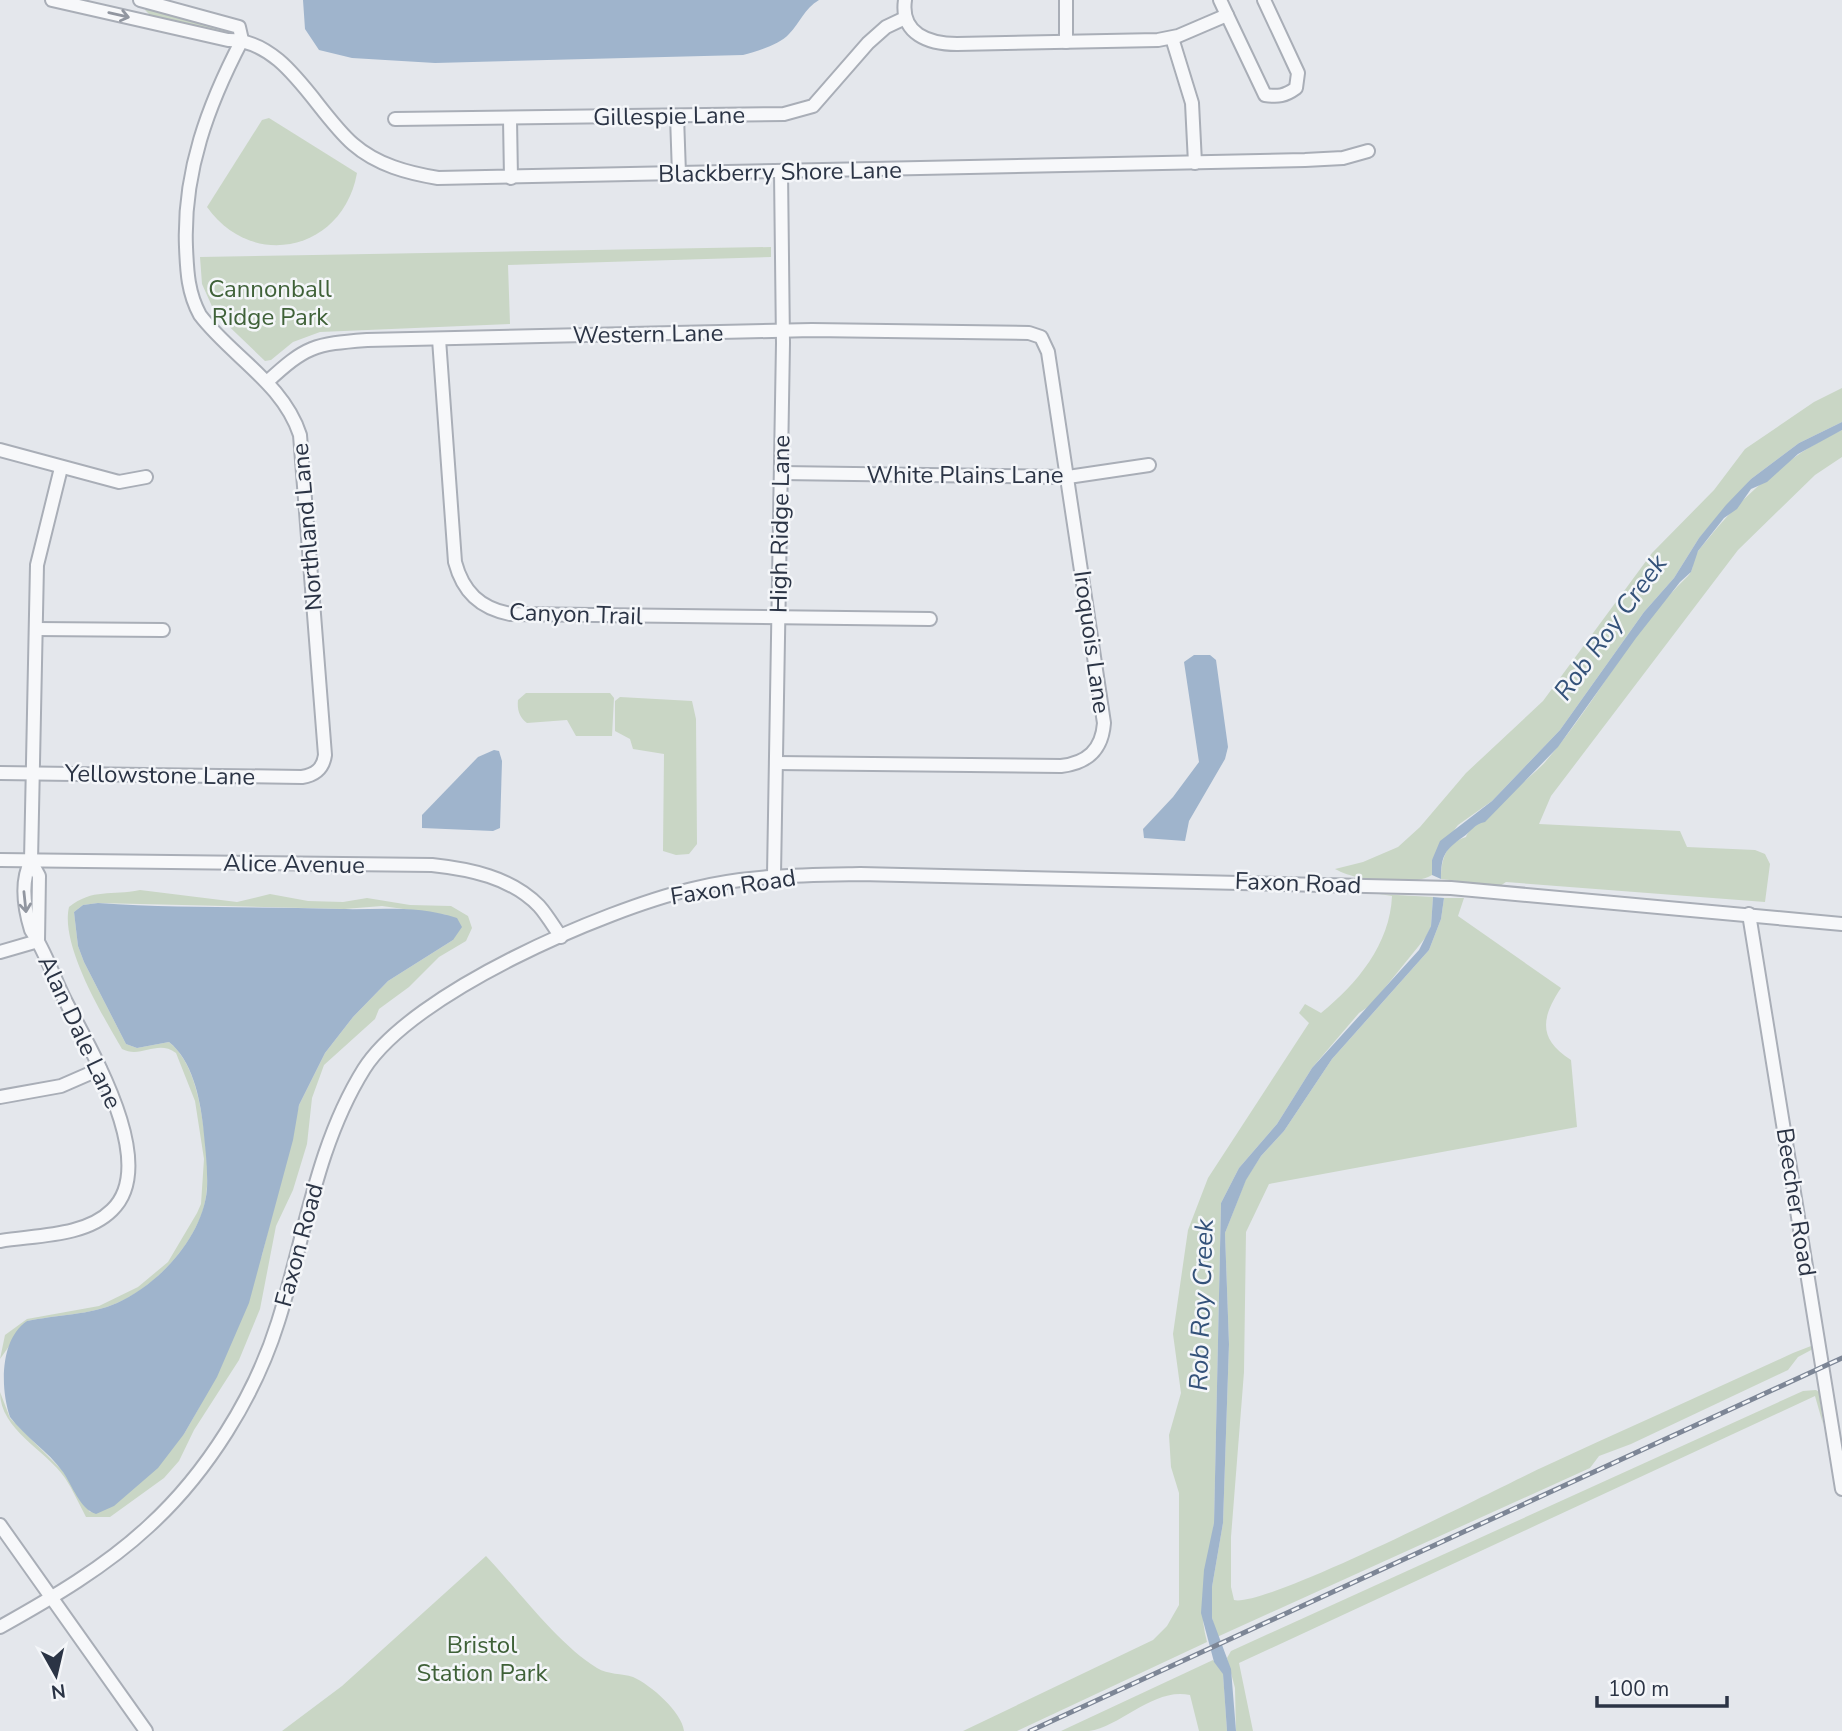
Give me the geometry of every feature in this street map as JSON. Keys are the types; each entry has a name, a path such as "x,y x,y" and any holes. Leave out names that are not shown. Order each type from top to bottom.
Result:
{"street":[{"name":"Blackberry Shore Lane","path":"52,0 228,40 242,40 280,62 354,145 405,173 438,178 1334,159 1368,151"},
{"name":"Blackberry Shore Lane","path":"139,0 239,27 242,40"},
{"path":"905,0 905,18 917,35 942,44 1172,38 1227,15"},
{"path":"1066,0 1066,42"},
{"path":"1220,0 1265,94 1276,97 1296,88 1298,74 1264,0"},
{"name":"Gillespie Lane","path":"395,119 677,116 802,111 813,106 878,33 905,18"},
{"path":"1172,38 1192,103 1195,163"},
{"name":"Northland Lane","path":"242,40 212,101 188,183 185,224 187,280 193,302 209,326 288,406 300,435 324,755 319,770"},
{"path":"677,116 679,174"},
{"path":"510,118 511,178"},
{"name":"High Ridge Lane","path":"774,875 783,331 781,172"},
{"name":"Western Lane","path":"267,382 297,354 325,343 783,331 1029,333 1041,337"},
{"name":"Iroquois Lane","path":"776,763 1061,766 1078,763 1094,753 1101,740 1104,723 1048,352 1041,337"},
{"name":"Canyon Trail","path":"439,339 456,562 468,592 483,606 510,614 930,619"},
{"path":"0,450 119,482 146,477"},
{"name":"White Plains Lane","path":"781,473 1068,477 1149,465"},
{"name":"Alan Dale Lane","path":"0,1241 93,1224 114,1209 122,1196 128,1166 120,1120 100,1069 38,942 39,876 32,861 40,542 61,468"},
{"path":"36,629 163,630"},
{"name":"Yellowstone Lane","path":"0,773 302,777 319,770"},
{"name":"Alice Avenue","path":"0,860 432,865 472,870 509,885 538,905 561,937"},
{"name":"Faxon Road","path":"0,1627 52,1598 107,1560 150,1525 193,1478 230,1424 256,1375 277,1324 322,1161 343,1107 366,1066 394,1034 430,1006 476,979 621,911 694,888 774,875 1229,880 1451,888 1842,923"},
{"name":"Beecher Road","path":"1749,914 1842,1489"},
{"path":"0,952 38,942"},
{"path":"0,1097 61,1086 100,1069"},
{"path":"0,1525 146,1731"}],"green space":[{"path":"146,8 234,30 234,34 153,18"},
{"path":"269,118 357,173 348,199 334,220 315,235 294,243 271,245 247,240 226,227 207,207 262,120"},
{"name":"Cannonball Ridge Park","path":"771,247 771,257 508,265 510,324 320,332 293,342 271,360 265,361 215,313 202,284 200,257"},
{"path":"1842,388 1842,422 1799,443 1751,479 1699,538 1674,578 1644,612 1560,730 1492,801 1458,825 1432,860 1432,875 1397,882 1369,880 1335,869 1363,862 1398,847 1420,827 1466,773 1543,701 1652,553 1714,490 1745,449 1814,402"},
{"path":"1842,430 1842,457 1815,475 1738,550 1551,796 1539,824 1680,831 1687,847 1755,850 1765,854 1770,864 1765,902 1506,882 1500,886 1441,879 1442,865 1449,848 1466,837 1478,822 1546,761 1582,715 1632,642 1668,596 1690,574 1696,554 1736,507 1786,463"},
{"path":"526,693 610,693 614,698 612,736 576,736 567,720 527,723 520,715 518,707 518,700"},
{"path":"620,697 692,701 696,719 697,844 689,854 676,855 663,851 664,754 633,749 630,739 615,731 615,701"},
{"path":"140,890 237,902 270,894 308,901 343,902 367,898 410,905 451,906 468,916 472,928 466,941 439,957 409,987 379,1009 375,1019 324,1065 312,1098 307,1144 293,1190 276,1226 260,1309 239,1360 194,1430 179,1461 164,1478 110,1517 86,1517 65,1478 7,1418 0,1392 10,1418 62,1470 90,1512 184,1434 200,1406 262,1255 299,1105 325,1053 353,1017 388,981 453,940 447,915 382,906 344,909 98,903 83,905 74,912 78,946 84,962 126,1044 137,1048 169,1042 190,1071 204,1130 206,1195 201,1216 187,1243 167,1267 143,1288 107,1307 27,1321 0,1359 5,1335 27,1319 99,1306 138,1287 168,1262 201,1204 204,1159 195,1101 176,1053 162,1048 136,1052 122,1049 85,980 71,941 69,907 94,895"},
{"path":"1379,894 1433,897 1431,926 1426,937 1371,1005 1359,1013 1312,1068 1277,1124 1239,1168 1221,1203 1214,1523 1202,1610 1207,1642 1017,1731 963,1731 1153,1640 1167,1626 1179,1605 1179,1493 1171,1467 1169,1435 1181,1393 1173,1334 1188,1230 1208,1178 1309,1023 1299,1013 1305,1004 1321,1013 1347,989 1369,962 1390,914 1392,896"},
{"path":"1444,898 1464,898 1458,916 1561,988 1549,1009 1546,1027 1553,1044 1571,1060 1577,1127 1269,1184 1246,1232 1244,1372 1231,1537 1231,1587 1234,1600 1255,1597 1289,1586 1333,1567 1793,1353 1811,1346 1813,1349 1798,1357 1788,1370 1631,1444 1599,1456 1590,1468 1217,1637 1212,1618 1212,1587 1223,1523 1229,1344 1225,1233 1246,1179 1261,1156 1284,1131 1332,1059 1429,950 1441,919"},
{"path":"1803,1391 1819,1392 1823,1424 1815,1396 1239,1663 1253,1731 1236,1731 1235,1688 1227,1658 1231,1651"},
{"name":"Bristol Station Park","path":"486,1556 568,1646 601,1670 633,1677 648,1686 672,1708 684,1731 282,1731 342,1686"},
{"path":"1213,1660 1223,1673 1227,1731 1199,1731 1190,1695 1177,1694 1151,1702 1101,1728 1061,1731"}],"water":[{"path":"303,0 819,0 785,38 743,55 435,63 352,58 319,50 305,29"},
{"path":"1842,422 1842,430 1798,454 1767,482 1751,489 1737,509 1724,518 1698,551 1691,572 1636,638 1558,747 1485,822 1475,826 1448,850 1443,859 1441,879 1432,875 1432,860 1440,841 1492,801 1560,730 1644,612 1674,578 1699,538 1726,505 1751,479 1799,443"},
{"path":"1194,655 1210,655 1216,660 1228,747 1225,759 1189,821 1185,841 1144,838 1143,829 1173,797 1199,762 1184,662"},
{"path":"494,750 499,751 502,761 500,828 493,831 422,828 422,815 478,757"},
{"path":"1433,897 1444,898 1441,919 1429,950 1332,1059 1284,1131 1261,1156 1246,1180 1225,1233 1229,1344 1223,1523 1212,1587 1212,1618 1231,1669 1236,1731 1227,1731 1223,1674 1214,1662 1201,1613 1204,1570 1214,1523 1221,1203 1239,1168 1277,1124 1312,1068 1419,950 1431,926"},
{"path":"98,903 413,910 457,918 462,927 453,940 388,981 353,1017 325,1053 299,1105 293,1140 249,1303 217,1377 184,1434 158,1468 114,1506 96,1514 81,1502 57,1464 10,1417 4,1379 7,1352 18,1329 27,1321 107,1307 133,1295 148,1284 163,1271 188,1241 204,1207 207,1189 200,1103 194,1080 184,1059 169,1042 137,1048 126,1044 84,962 78,946 74,912 83,905"}],"railway":[{"path":"1030,1731 1842,1358"}],"water label":[{"name":"Rob Roy Creek","path":"1610,627"},
{"name":"Rob Roy Creek","path":"1201,1305"}]}
